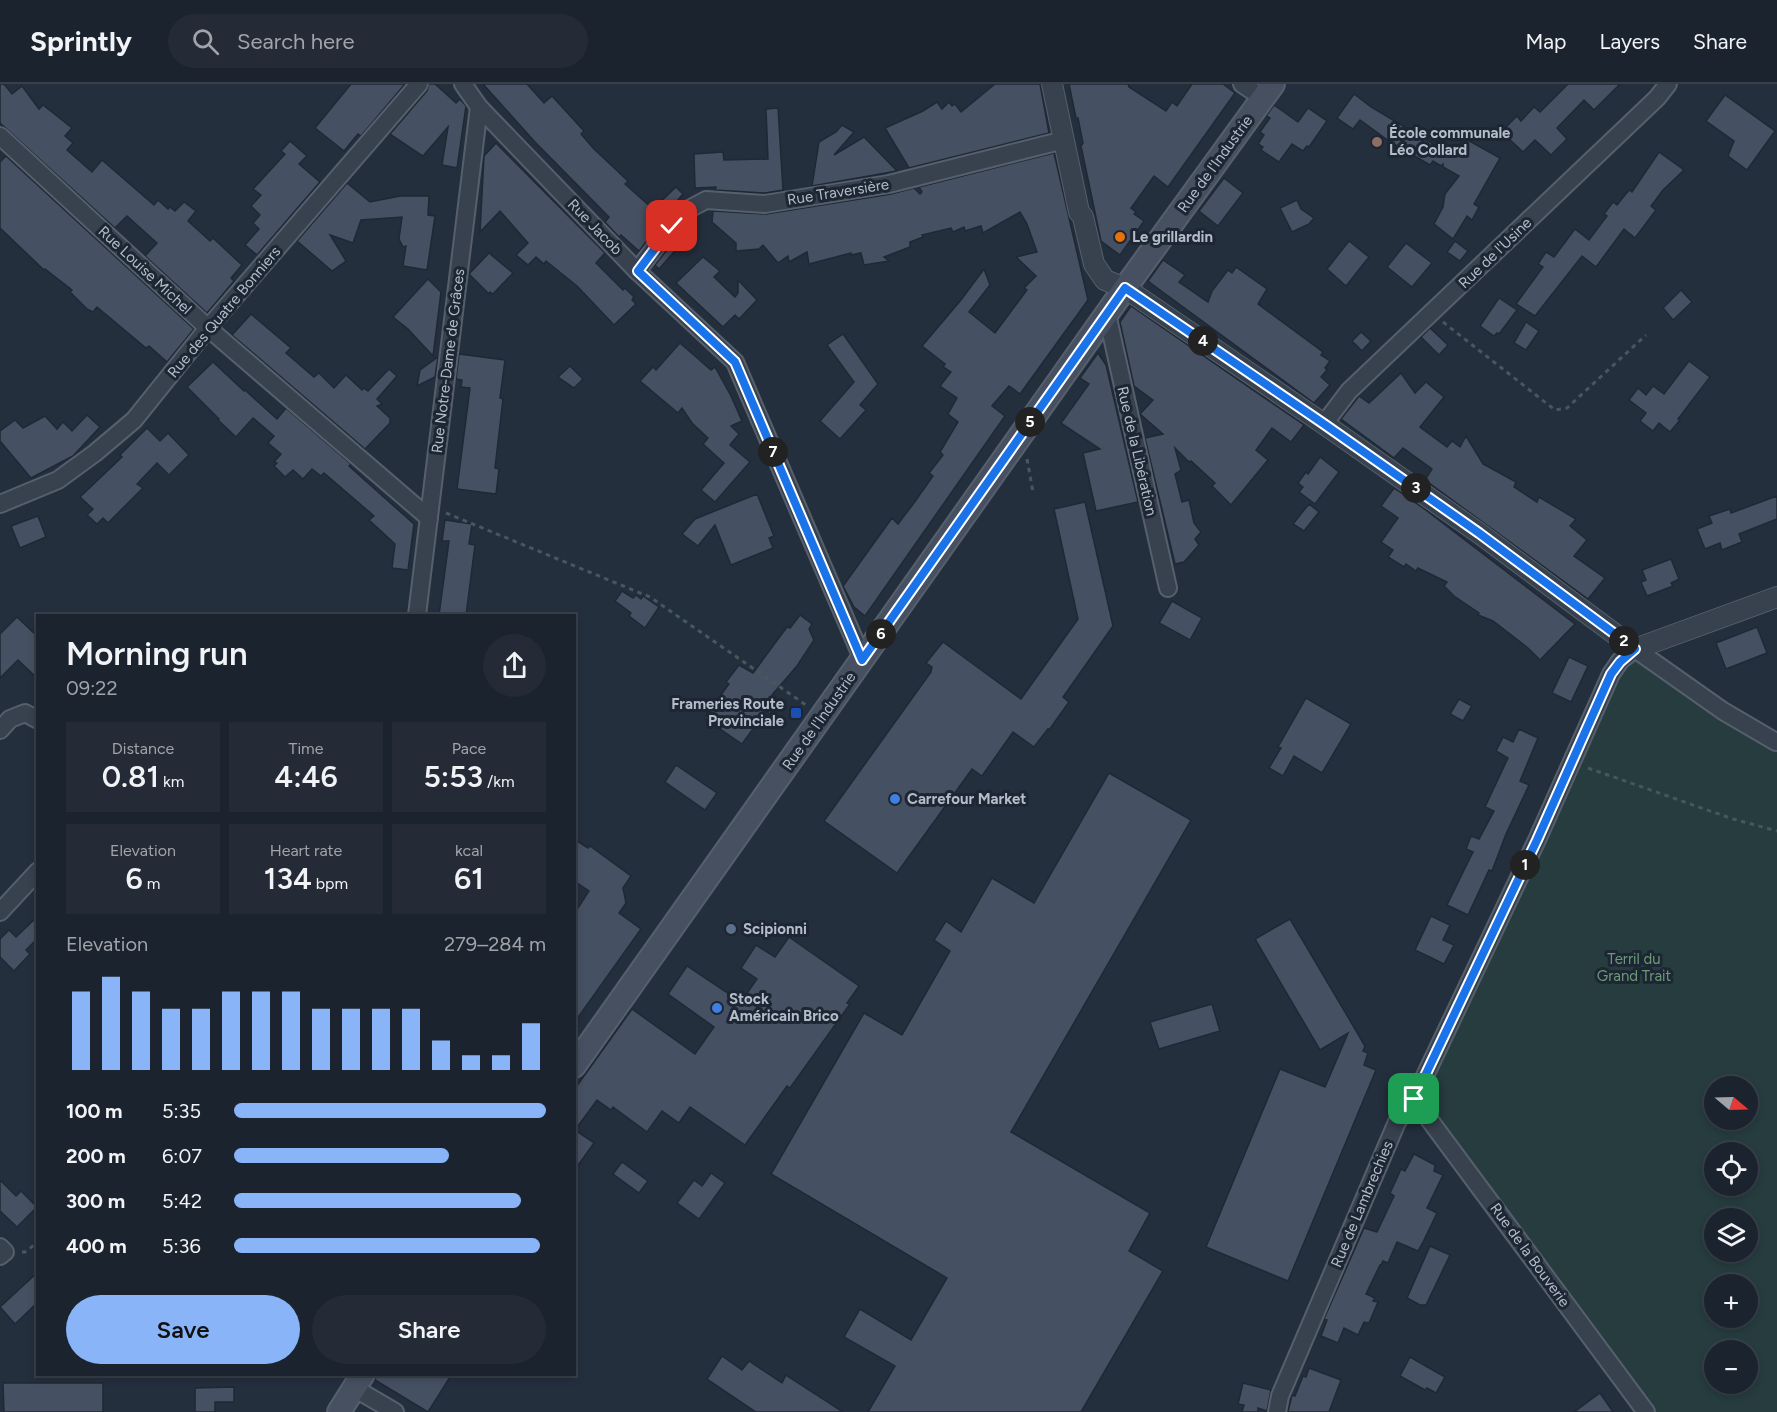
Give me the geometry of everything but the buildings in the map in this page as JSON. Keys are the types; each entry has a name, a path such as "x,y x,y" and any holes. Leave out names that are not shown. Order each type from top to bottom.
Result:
{"main road":[{"name":"Rue de l'Industrie","path":"576,1063 1125,288 1268,91"},
{"path":"339,1412 358,1381"}],"street":[{"name":"Rue des Quatre Bonniers","path":"0,504 58,480 134,420 208,328 419,84"},
{"name":"Rue Jacob","path":"463,84 479,107 638,271 735,362 862,660"},
{"path":"1052,84 1079,212 1083,217 1094,264 1105,280 1125,288 1324,424 1479,533 1722,711 1776,742"},
{"path":"1242,84 1268,91"},
{"name":"Rue de l'Usine","path":"1324,424 1349,391 1657,98 1668,84"},
{"name":"Rue Notre-Dame de Grâces","path":"417,614 479,107"},
{"name":"Rue Louise Michel","path":"0,136 208,328 430,512"},
{"name":"Rue Traversière","path":"638,271 672,226 689,209 706,200 765,204 889,184 1064,140"},
{"name":"Rue de la Libération","path":"1107,314 1168,588"},
{"path":"1635,649 1777,597"},
{"name":"Rue de Lambrechies","path":"1277,1412 1280,1396 1398,1122 1414,1099 1537,840 1611,674 1620,662 1635,649"},
{"path":"0,730 10,719 25,713 36,719"},
{"path":"0,912 36,873"},
{"name":"Rue de la Bouverie","path":"1414,1099 1646,1412"},
{"path":"0,1247 5,1252 0,1256"},
{"path":"358,1381 395,1412"}],"path":[{"path":"1432,313 1555,410 1567,408 1646,335"},
{"path":"1026,453 1033,492"},
{"path":"430,512 486,531 650,597 823,716"},
{"path":"1572,763 1733,819 1777,831"}],"green space":[{"name":"Terril du Grand Trait","path":"1635,649 1777,742 1777,1412 1646,1412 1414,1099 1611,674"}],"place":[{"name":"École communale Léo Collard","path":"1377,142"},
{"name":"Le grillardin","path":"1120,237"},
{"name":"Frameries Route Provinciale","path":"796,713"},
{"name":"Carrefour Market","path":"895,799"},
{"name":"Scipionni","path":"731,929"},
{"name":"Stock Américain Brico","path":"717,1008"}],"route":[{"path":"672,226 638,271 735,362 862,660 1125,288 1479,533 1635,649 1620,662 1611,674 1537,840 1414,1099"}]}
